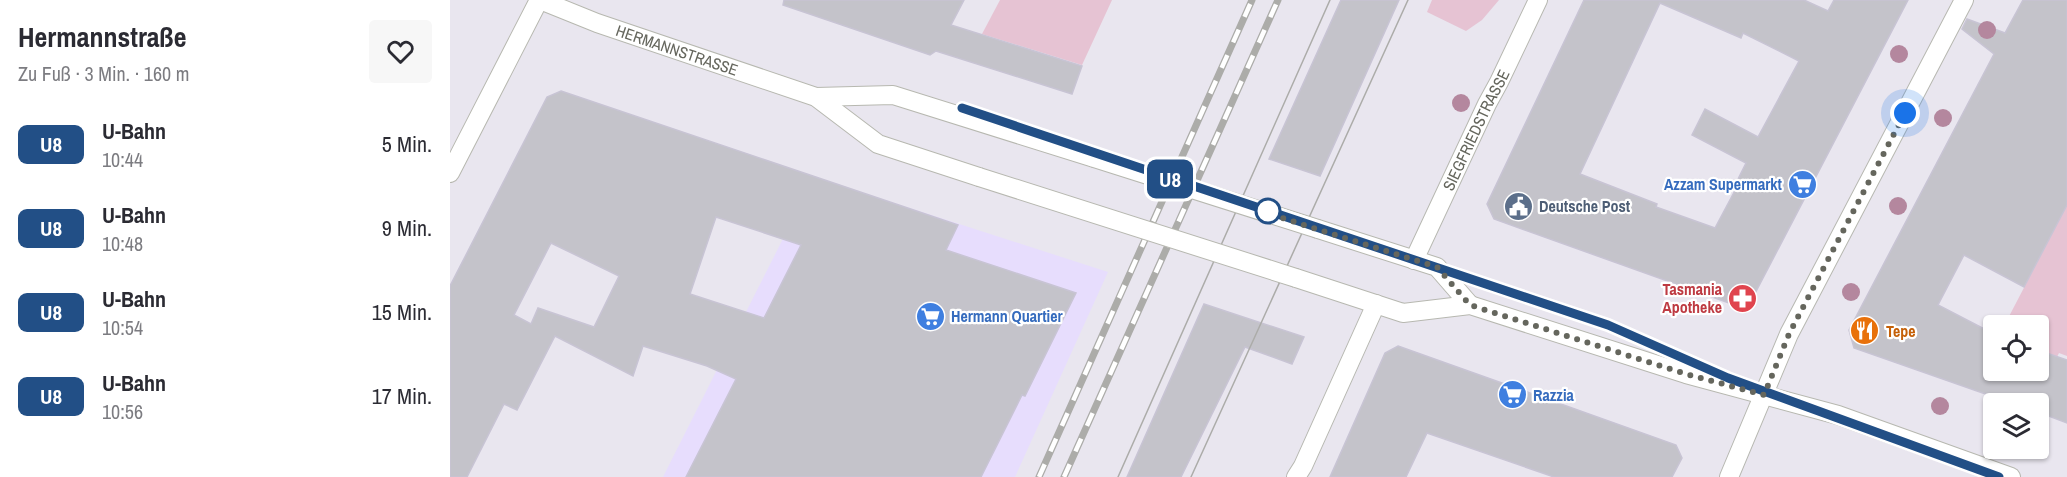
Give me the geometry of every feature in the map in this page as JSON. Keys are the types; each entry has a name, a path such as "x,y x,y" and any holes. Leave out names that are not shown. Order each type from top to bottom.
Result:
{"main road":[{"name":"HERMANNSTRASSE","path":"540,0 637,37 816,97 878,144 979,177 1403,313 1470,305 1686,374 1838,415 2011,477"},
{"path":"450,173 540,0"},
{"name":"SIEGFRIEDSTRASSE","path":"1414,260 1538,0"},
{"path":"1729,477 1789,334 1964,0"},
{"name":"HERMANNSTRASSE","path":"816,97 893,95 1318,229 1437,267 1470,305"},
{"path":"1296,477 1376,304"}],"shaded area":[{"path":"1000,0 1112,0 1082,65 982,34"},
{"path":"1432,0 1499,0 1482,20 1466,31 1427,12"},
{"name":"Hermann Quartier","path":"814,177 1108,272 1015,477 663,477"},
{"path":"2067,205 2067,356 2059,353 2057,357 2049,354 2049,315 2010,315"}],"building":[{"path":"784,0 964,0 951,25 1082,66 1072,94 936,51 930,55 783,5"},
{"path":"1341,0 1399,0 1320,176 1269,159"},
{"path":"1584,0 1804,0 1828,11 1834,0 1908,0 1750,303 1740,307 1494,219 1487,204","holes":["1660,3 1741,38 1743,33 1799,61 1758,137 1705,109 1692,135 1746,163 1738,179 1740,181 1715,228 1656,207 1657,204 1580,174"]},
{"path":"2023,0 2067,0 2067,205 2024,287 1964,255 1938,305 1983,328 1983,381 2049,381 2049,354 2067,360 2067,423 2049,416 2049,393 1983,393 1854,348 1849,330 1994,54 1962,29 1967,19 2005,33"},
{"path":"561,91 958,225 946,250 1076,293 1025,396 1022,395 981,477 686,477 736,379 707,366 643,346 633,376 555,336 517,410 504,404 467,477 450,477 450,286 547,97","holes":["716,217 801,245 764,318 690,294","551,243 619,276 594,327 538,308 531,324 514,315"]},
{"path":"1204,304 1304,337 1292,364 1245,347 1181,477 1127,477"},
{"path":"1398,346 1676,445 1682,458 1672,477 1554,477 1427,433 1406,477 1330,477 1385,353"}],"tram line":[{"path":"1118,477 1330,0"},
{"path":"1191,477 1408,0"}],"railway":[{"path":"1039,477 1252,0"},
{"path":"1064,477 1278,0"}],"metro line":[{"name":"U8","path":"962,108 1608,325 1728,378 1999,477"}],"place":[{"name":"Azzam Supermarkt","path":"1803,184"},
{"name":"Deutsche Post","path":"1518,206"},
{"name":"Tasmania Apotheke","path":"1743,298"},
{"name":"Hermann Quartier","path":"930,316"},
{"name":"Tepe","path":"1865,331"},
{"name":"Razzia","path":"1512,395"}],"route":[{"path":"1268,211 1260,211 1437,267 1470,305 1686,374 1764,395 1789,334 1905,113"}]}
